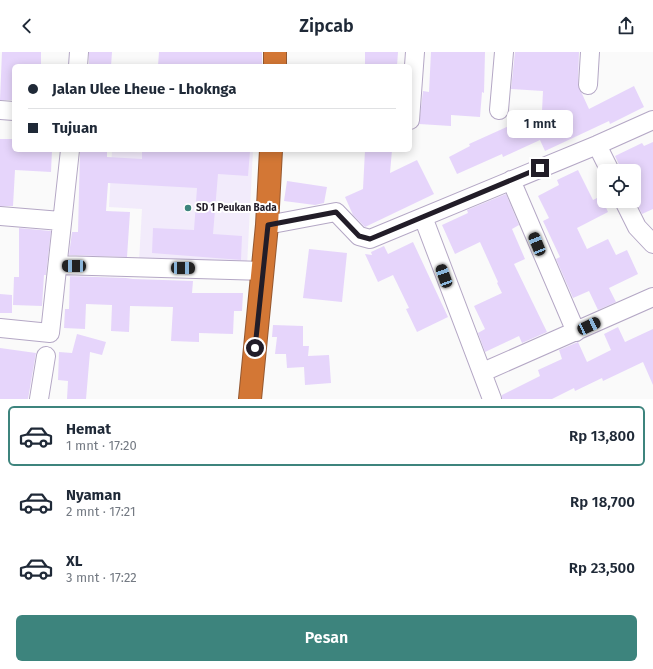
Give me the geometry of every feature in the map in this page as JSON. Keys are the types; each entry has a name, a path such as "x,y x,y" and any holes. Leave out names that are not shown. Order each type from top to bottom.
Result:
{"highway":[{"path":"275,52 275,64"},
{"path":"250,399 262,271 268,225 271,152"}],"street":[{"path":"78,64 79,52"},
{"path":"412,93 415,52"},
{"path":"499,110 504,52"},
{"path":"588,85 590,52"},
{"path":"0,110 12,111"},
{"path":"268,225 336,212 359,236 367,239 423,218 653,120"},
{"path":"597,145 606,164"},
{"path":"0,328 50,332 70,152"},
{"path":"511,180 576,332"},
{"path":"628,208 637,227 653,244"},
{"path":"0,216 61,221"},
{"path":"423,218 449,290 483,372 492,399"},
{"path":"58,265 262,271"},
{"path":"483,372 653,297"},
{"path":"39,399 46,356"}],"shaded area":[{"name":"SD 1 Peukan Bada","path":"112,152 216,156 216,152 253,152 247,266 139,261 142,209 109,207"}],"building":[{"path":"2,52 41,52 41,64 12,64 12,100 0,100"},
{"path":"89,52 112,52 111,64 89,64"},
{"path":"159,52 262,52 262,64 158,64"},
{"path":"365,52 398,52 397,64 365,64"},
{"path":"431,52 485,52 484,93 482,92 480,117 451,115 451,126 419,124 423,91 429,92"},
{"path":"515,52 579,52 578,85 589,109 634,86 644,107 610,124 609,121 545,151 540,140 503,157 502,154 457,174 449,157 470,146 469,144 542,111 543,91 511,89"},
{"path":"0,139 12,139 12,152 52,152 51,172 15,170 13,206 0,206"},
{"path":"653,142 653,209 642,214 639,208 641,208 641,164 619,164 615,156 642,143 644,146"},
{"path":"80,152 107,152 107,157 142,159 142,152 250,152 248,176 218,174 213,234 242,236 241,260 152,253 153,228 194,230 197,188 108,183 106,211 130,212 127,257 69,255 72,232 78,232"},
{"path":"365,152 392,152 390,173 417,160 434,194 365,227 353,215 345,197 363,189"},
{"path":"578,170 593,200 597,198 597,208 606,208 608,212 577,228 587,249 608,239 616,255 627,250 638,274 609,288 616,302 598,310 589,291 573,298 556,259 560,257 543,221 549,218 538,196 559,185 557,180"},
{"path":"287,181 327,187 324,203 315,205 284,201"},
{"path":"506,194 519,225 512,229 525,259 514,264 547,332 522,343 519,336 485,352 478,333 485,329 474,306 502,293 480,242 455,254 442,225 468,213 467,210"},
{"path":"19,228 51,231 46,275 44,275 42,306 13,305 14,277 19,277"},
{"path":"413,242 448,317 417,332 406,309 409,308 393,275 378,282 365,254 372,255 371,252 384,246 388,254"},
{"path":"309,249 347,253 342,302 303,298"},
{"path":"70,276 193,281 192,293 243,293 242,311 234,311 233,334 199,333 199,342 171,341 173,307 130,306 129,332 111,331 112,305 86,304 85,329 64,328 65,309 69,309"},
{"path":"0,294 12,295 12,313 0,313"},
{"path":"273,325 303,326 303,346 309,346 308,356 329,355 331,383 305,385 304,367 287,368 286,354 275,354 277,337 272,337"},
{"path":"618,327 625,342 653,329 653,385 643,362 603,381 602,378 575,391 574,388 552,399 502,399 502,395 540,376 538,370 562,359 559,350 578,342 587,362 611,350 604,334"},
{"path":"77,334 106,342 102,355 90,352 86,399 67,399 68,381 58,380 59,352 72,353"},
{"path":"0,348 36,353 28,399 0,399"}],"place":[{"name":"SD 1 Peukan Bada","path":"188,208"}],"route":[{"path":"255,348 268,225 336,212 347,221 359,236 370,239 540,168"}]}
